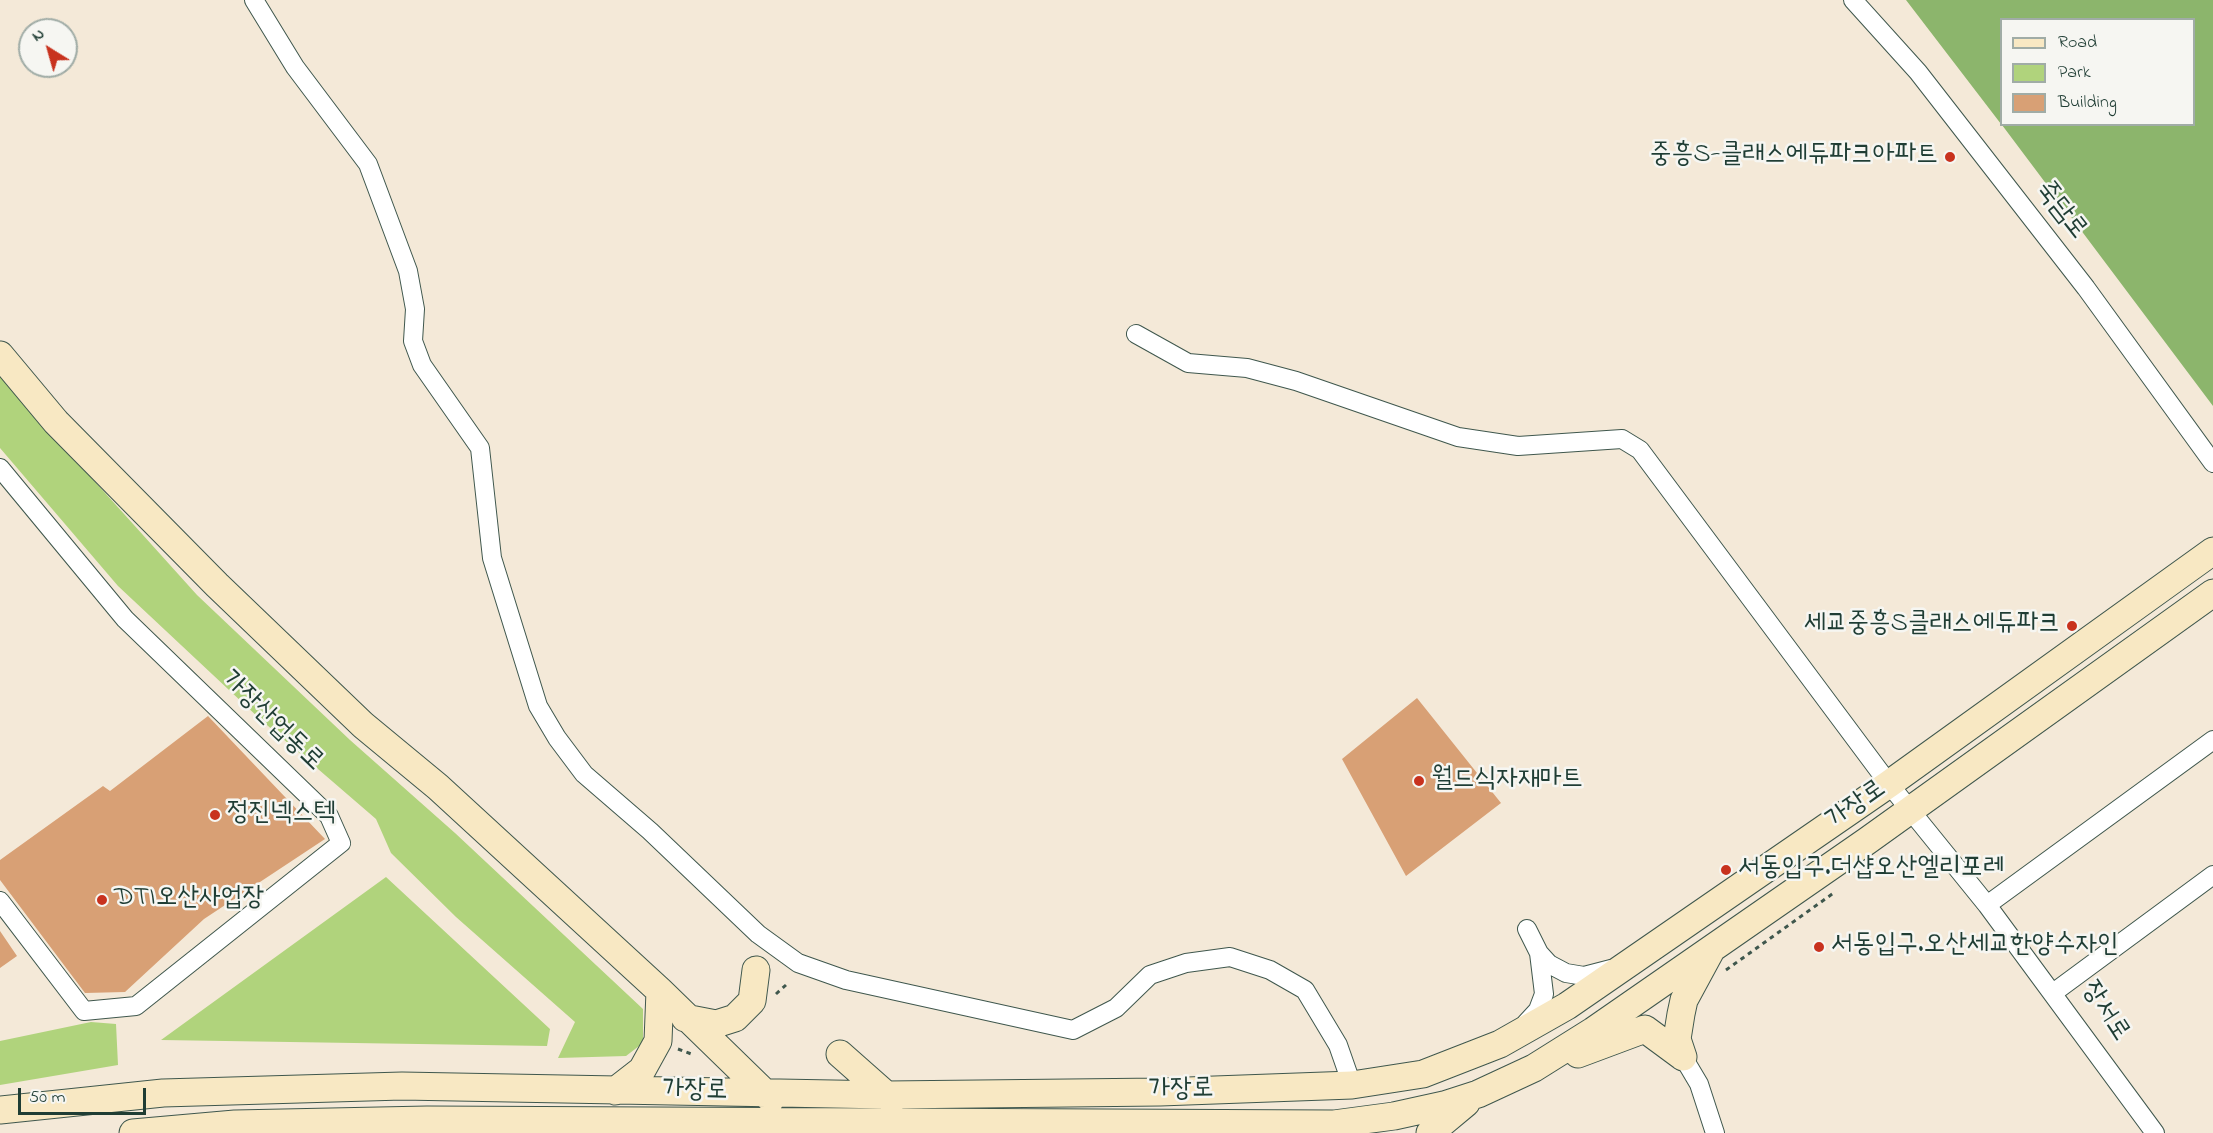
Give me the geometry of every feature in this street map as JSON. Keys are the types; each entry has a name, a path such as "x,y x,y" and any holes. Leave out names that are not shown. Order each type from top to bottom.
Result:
{"main road":[{"path":"0,355 56,422 363,725 438,787 660,991 764,1093 805,1124 837,1094 844,1074 840,1054 919,1127"},
{"name":"가장로","path":"0,1110 163,1093 390,1086 887,1095 1160,1092 1352,1085 1423,1074 1500,1044 1567,1006 1889,783 2213,551"},
{"name":"가장로","path":"133,1133 235,1124 427,1120 615,1120 919,1127 1395,1124 1478,1094 1534,1068 1593,1031 1910,810 2213,593"},
{"path":"1683,1057 1677,1039 1682,1007 1711,950"},
{"path":"686,1018 716,1023 735,1018 752,1001 756,970"},
{"path":"615,1091 642,1070 658,1041 660,991"},
{"path":"1534,1068 1645,1029 1683,1057"},
{"path":"1390,1080 1395,1124"},
{"path":"1430,1133 1478,1094"},
{"path":"615,1120 688,1133"},
{"path":"1106,1133 1185,1124"}],"street":[{"path":"254,0 295,67 368,164 373,175 408,271 415,309 413,341 422,365 480,448 492,558 538,706 557,738 584,774 650,831 759,934 798,963 846,980 1073,1030 1116,1008 1150,975 1186,963 1230,957 1270,970 1305,990 1338,1045 1352,1085"},
{"name":"죽담로","path":"1853,0 1918,72 2079,279 2213,463"},
{"path":"1136,334 1188,363 1247,368 1286,378 1458,437 1518,446 1622,440 1640,450 1889,783 1987,905 2053,993"},
{"name":"가장산업동로","path":"0,468 125,619 329,816 341,843 136,1006 84,1011 0,901"},
{"path":"1987,905 2213,740"},
{"name":"장서로","path":"2154,1133 2053,993 2213,875"},
{"path":"1527,929 1539,953 1549,964 1566,973 1584,976 1624,966"},
{"path":"1500,1044 1522,1027 1538,1010 1544,994 1539,953"},
{"path":"1683,1057 1699,1084 1715,1133"}],"green space":[{"path":"1906,0 2213,0 2213,406 2003,126 2195,126 2195,18 2000,18 2000,123"},
{"path":"0,369 52,434 197,595 350,740 455,833 643,1009 643,1043 626,1056 558,1058 575,1022 456,917 391,853 376,819 260,719 118,586 0,448"},
{"path":"386,877 550,1029 547,1046 161,1040"},
{"path":"91,1022 116,1024 118,1065 0,1085 0,1041"}],"building":[{"name":"월드식자재마트","path":"1417,698 1501,803 1406,876 1342,759"},
{"path":"208,716 325,839 204,919 125,992 85,993 0,880 0,860 103,786 110,791"},
{"path":"0,931 17,956 0,968"}],"place":[{"name":"중흥S-클래스에듀파크아파트","path":"1950,157"},
{"name":"세교중흥S클래스에듀파크","path":"2072,626"},
{"name":"월드식자재마트","path":"1419,781"},
{"name":"정진넥스텍","path":"215,815"},
{"name":"서동입구.더샵오산엘리포레","path":"1726,870"},
{"name":"DTI오산사업장","path":"102,900"},
{"name":"서동입구.오산세교한양수자인","path":"1819,947"}]}
